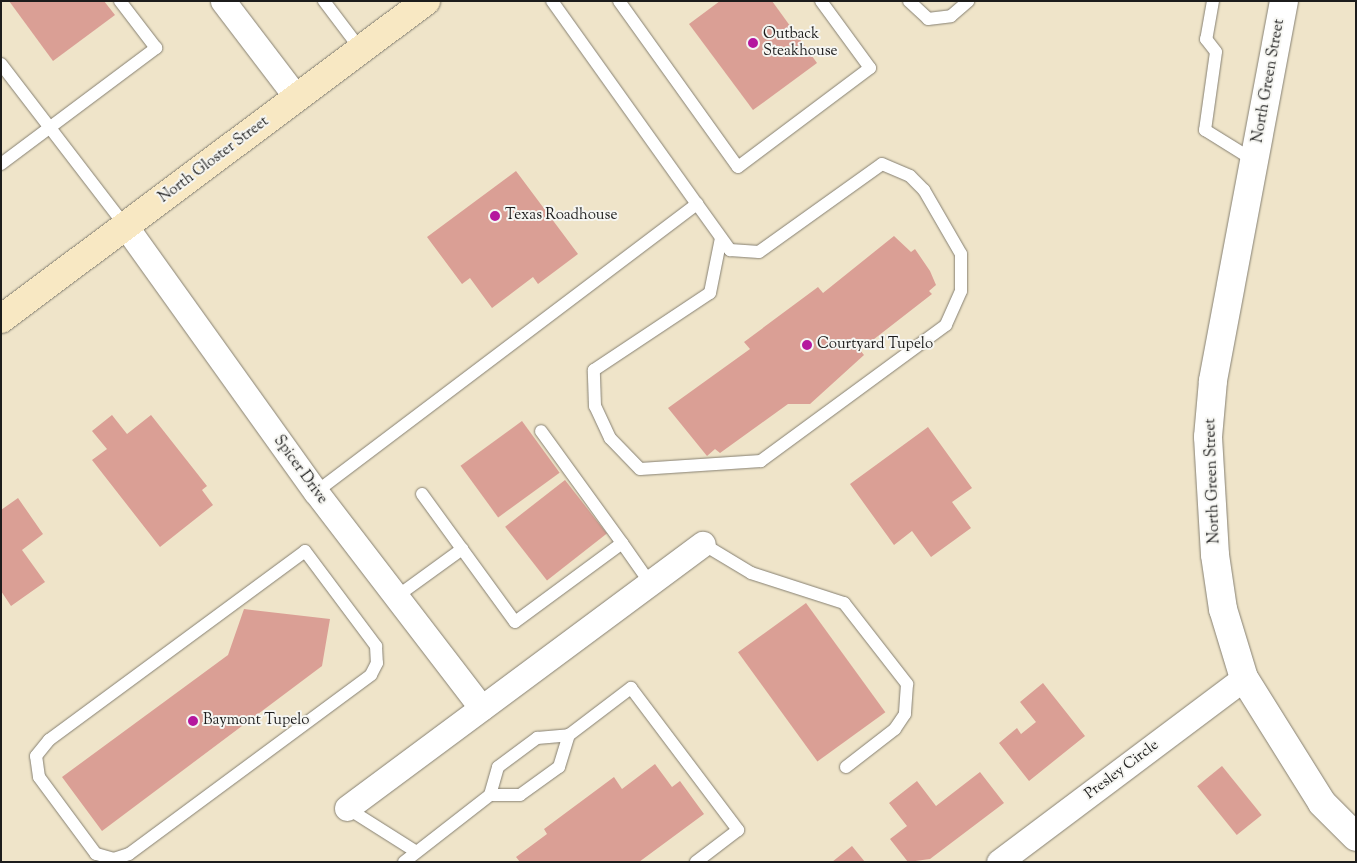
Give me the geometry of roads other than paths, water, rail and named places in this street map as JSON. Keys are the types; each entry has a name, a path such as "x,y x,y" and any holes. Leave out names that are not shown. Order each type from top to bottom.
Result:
{"main road":[{"name":"North Gloster Street","path":"1,319 426,1"}],"street":[{"path":"223,1 297,98"},
{"name":"North Green Street","path":"1284,1 1212,381 1208,437 1222,600 1244,678 1322,803 1356,837"},
{"name":"Spicer Drive","path":"126,227 316,492 482,708"},
{"path":"347,808 703,544"},
{"name":"Presley Circle","path":"1000,862 1244,678"}],"lane":[{"path":"1,164 156,48 120,1"},
{"path":"324,1 361,50"},
{"path":"552,1 730,250 759,252 882,164 910,176 924,190 962,254 961,291 946,325 761,461 640,470 610,438 595,406 594,370 710,293 721,238"},
{"path":"619,1 738,167 870,68 821,1"},
{"path":"909,1 928,19 950,16 968,1"},
{"path":"1213,1 1206,39 1216,52 1205,130 1255,161"},
{"path":"1,64 126,227"},
{"path":"316,492 697,204"},
{"path":"541,431 650,584"},
{"path":"422,494 515,622 622,543"},
{"path":"703,544 751,573 844,603 907,684 905,714 895,729 846,767"},
{"path":"396,597 462,549"},
{"path":"305,551 376,646 377,663 371,675 129,854 114,860 96,854 39,777 36,756 49,740 305,551"},
{"path":"404,862 490,795 498,767 536,738 569,735 631,688 738,830 696,862"},
{"path":"490,795 520,795 559,767 569,735"},
{"path":"347,808 416,851"}],"place":[{"name":"Outback Steakhouse","path":"753,43"},
{"name":"Texas Roadhouse","path":"495,216"},
{"name":"Courtyard Tupelo","path":"807,345"},
{"name":"Baymont Tupelo","path":"193,721"}]}
